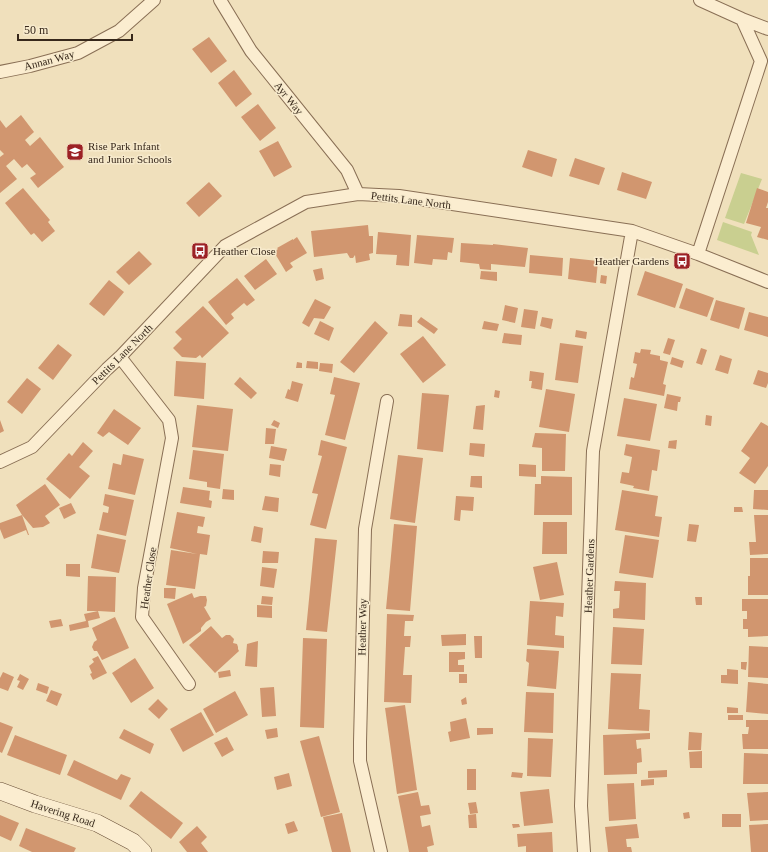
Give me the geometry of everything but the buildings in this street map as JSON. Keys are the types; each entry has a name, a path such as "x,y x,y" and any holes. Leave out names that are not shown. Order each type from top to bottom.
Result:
{"main road":[{"name":"Havering Road","path":"0,791 35,804 97,823 132,842 143,852"}],"street":[{"name":"Annan Way","path":"0,72 30,66 78,53 119,31 154,0"},
{"name":"Ayr Way","path":"220,0 251,51 347,170 358,194"},
{"path":"700,0 768,29"},
{"path":"698,254 764,59 742,19"},
{"name":"Pettits Lane North","path":"0,462 32,447 225,246 306,202 358,194 399,196 632,231 698,254 768,282"},
{"name":"Heather Gardens","path":"584,852 582,806 593,451 632,231"},
{"name":"Heather Close","path":"120,357 169,420 172,438 144,588 142,617 189,684"},
{"name":"Heather Way","path":"381,852 360,761 360,742 365,529 387,401"}],"green space":[{"path":"741,173 762,179 744,224 725,218"},
{"path":"723,222 752,232 751,235 759,255 717,240"}],"place":[{"name":"Rise Park Infant and Junior Schools","path":"75,152"},
{"name":"Heather Close","path":"200,251"},
{"name":"Heather Gardens","path":"682,261"}]}
